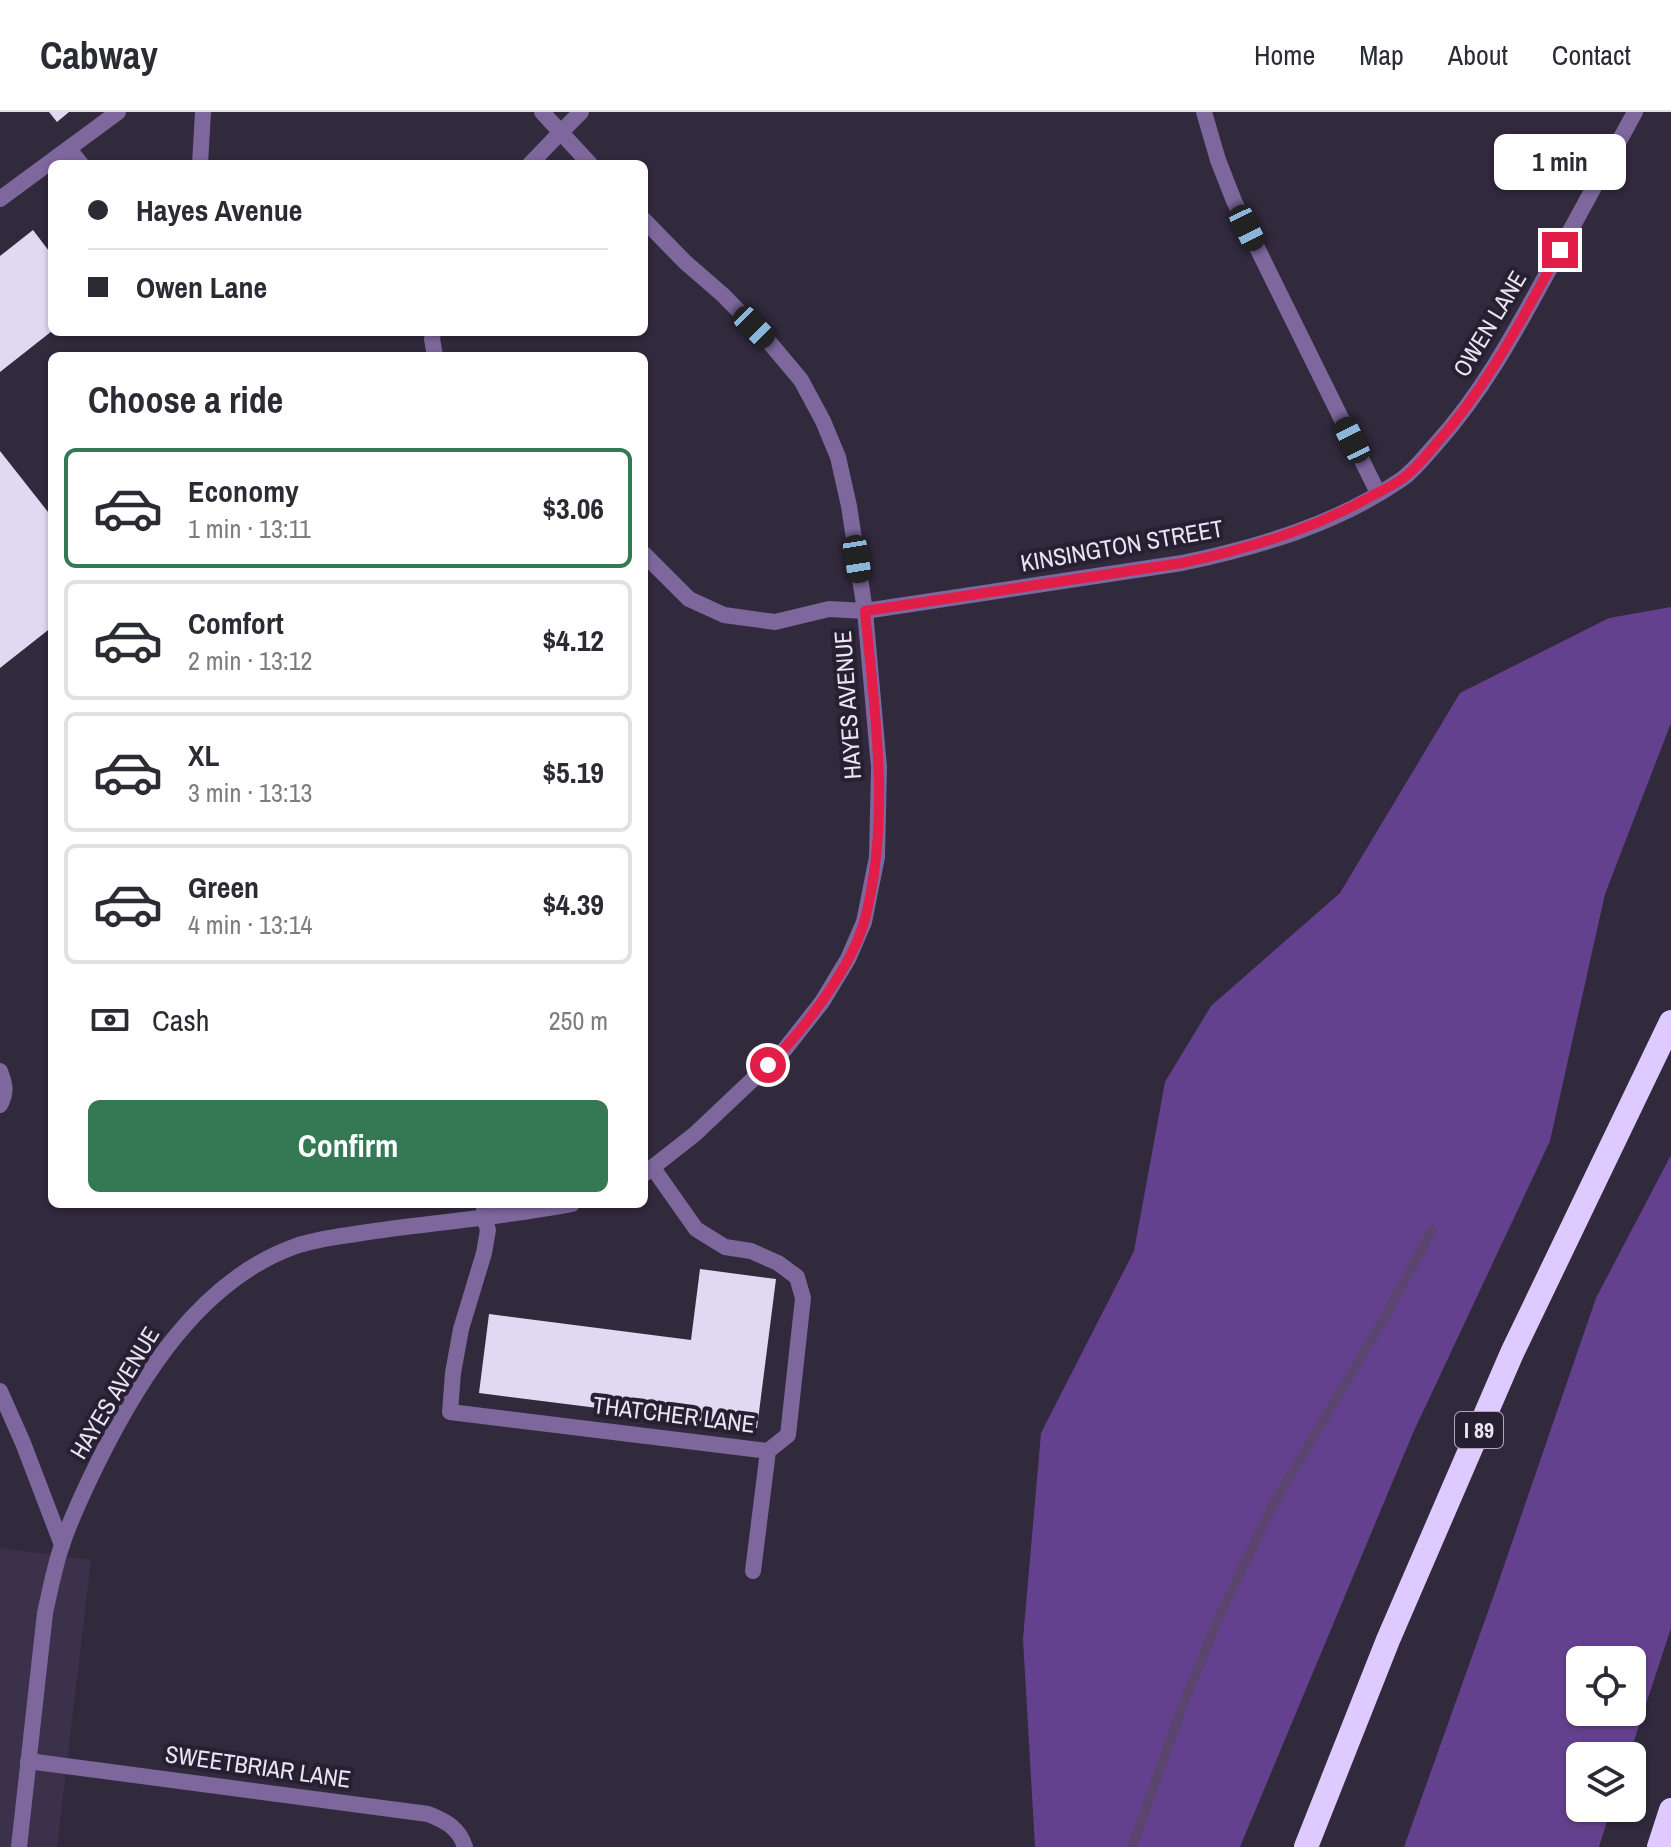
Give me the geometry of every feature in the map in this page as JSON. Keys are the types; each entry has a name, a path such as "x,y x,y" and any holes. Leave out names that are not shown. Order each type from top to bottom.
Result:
{"highway":[{"name":"I 89","path":"1306,1847 1388,1640 1512,1353 1671,1022"},
{"path":"1659,1847 1671,1810"}],"street":[{"path":"54,160 118,112"},
{"path":"200,160 203,112"},
{"path":"542,112 586,160"},
{"path":"534,160 581,112"},
{"path":"1204,112 1234,201 1378,493"},
{"name":"OWEN LANE","path":"1378,493 1404,478 1468,407 1515,333 1635,112"},
{"path":"69,149 78,160"},
{"path":"0,199 48,164"},
{"name":"HAYES AVENUE","path":"648,224 769,342 801,380 823,421 838,457 849,506 865,611 879,767 877,857 864,922 848,959 822,1002 785,1049 695,1134 649,1171"},
{"name":"KINSINGTON STREET","path":"648,558 689,599 724,615 775,622 829,609 865,611 1230,553 1309,527 1378,493"},
{"path":"0,1071 5,1085 0,1105"},
{"name":"THATCHER LANE","path":"484,1210 488,1230 461,1329 450,1412 768,1451 788,1435 803,1298 797,1277 778,1263 751,1251 725,1247 696,1229 649,1171"},
{"name":"HAYES AVENUE","path":"19,1847 45,1613 62,1545 112,1435 147,1376 176,1336 205,1304 235,1278 254,1265 298,1245 484,1210 513,1208"},
{"path":"0,1391 62,1545"},
{"path":"753,1571 768,1451"},
{"name":"SWEETBRIAR LANE","path":"28,1761 428,1814 451,1824 461,1834 465,1847"}],"shaded area":[{"path":"1671,607 1671,723 1605,894 1550,1141 1413,1433 1240,1847 1035,1847 1023,1639 1041,1433 1134,1251 1165,1082 1211,1006 1340,893 1460,693 1609,618"},
{"path":"1671,1155 1671,1628 1646,1704 1646,1646 1566,1646 1566,1726 1639,1726 1634,1742 1566,1742 1566,1822 1607,1822 1599,1847 1404,1847 1596,1298"},
{"path":"0,1548 91,1560 57,1847 0,1847"}],"building":[{"path":"49,112 69,112 57,122"},
{"path":"33,230 48,250 48,334 0,372 0,256"},
{"path":"0,451 48,512 48,630 0,668"},
{"path":"700,1269 776,1279 757,1428 479,1393 489,1314 691,1340"}],"waterway":[{"path":"1132,1847 1186,1697 1223,1608 1273,1505 1386,1315 1432,1230"}],"route":[{"path":"768,1065 785,1049 822,1002 848,959 864,922 877,857 879,767 865,611 1182,563 1270,541 1345,511 1404,478 1468,407 1515,333 1560,250"}]}
